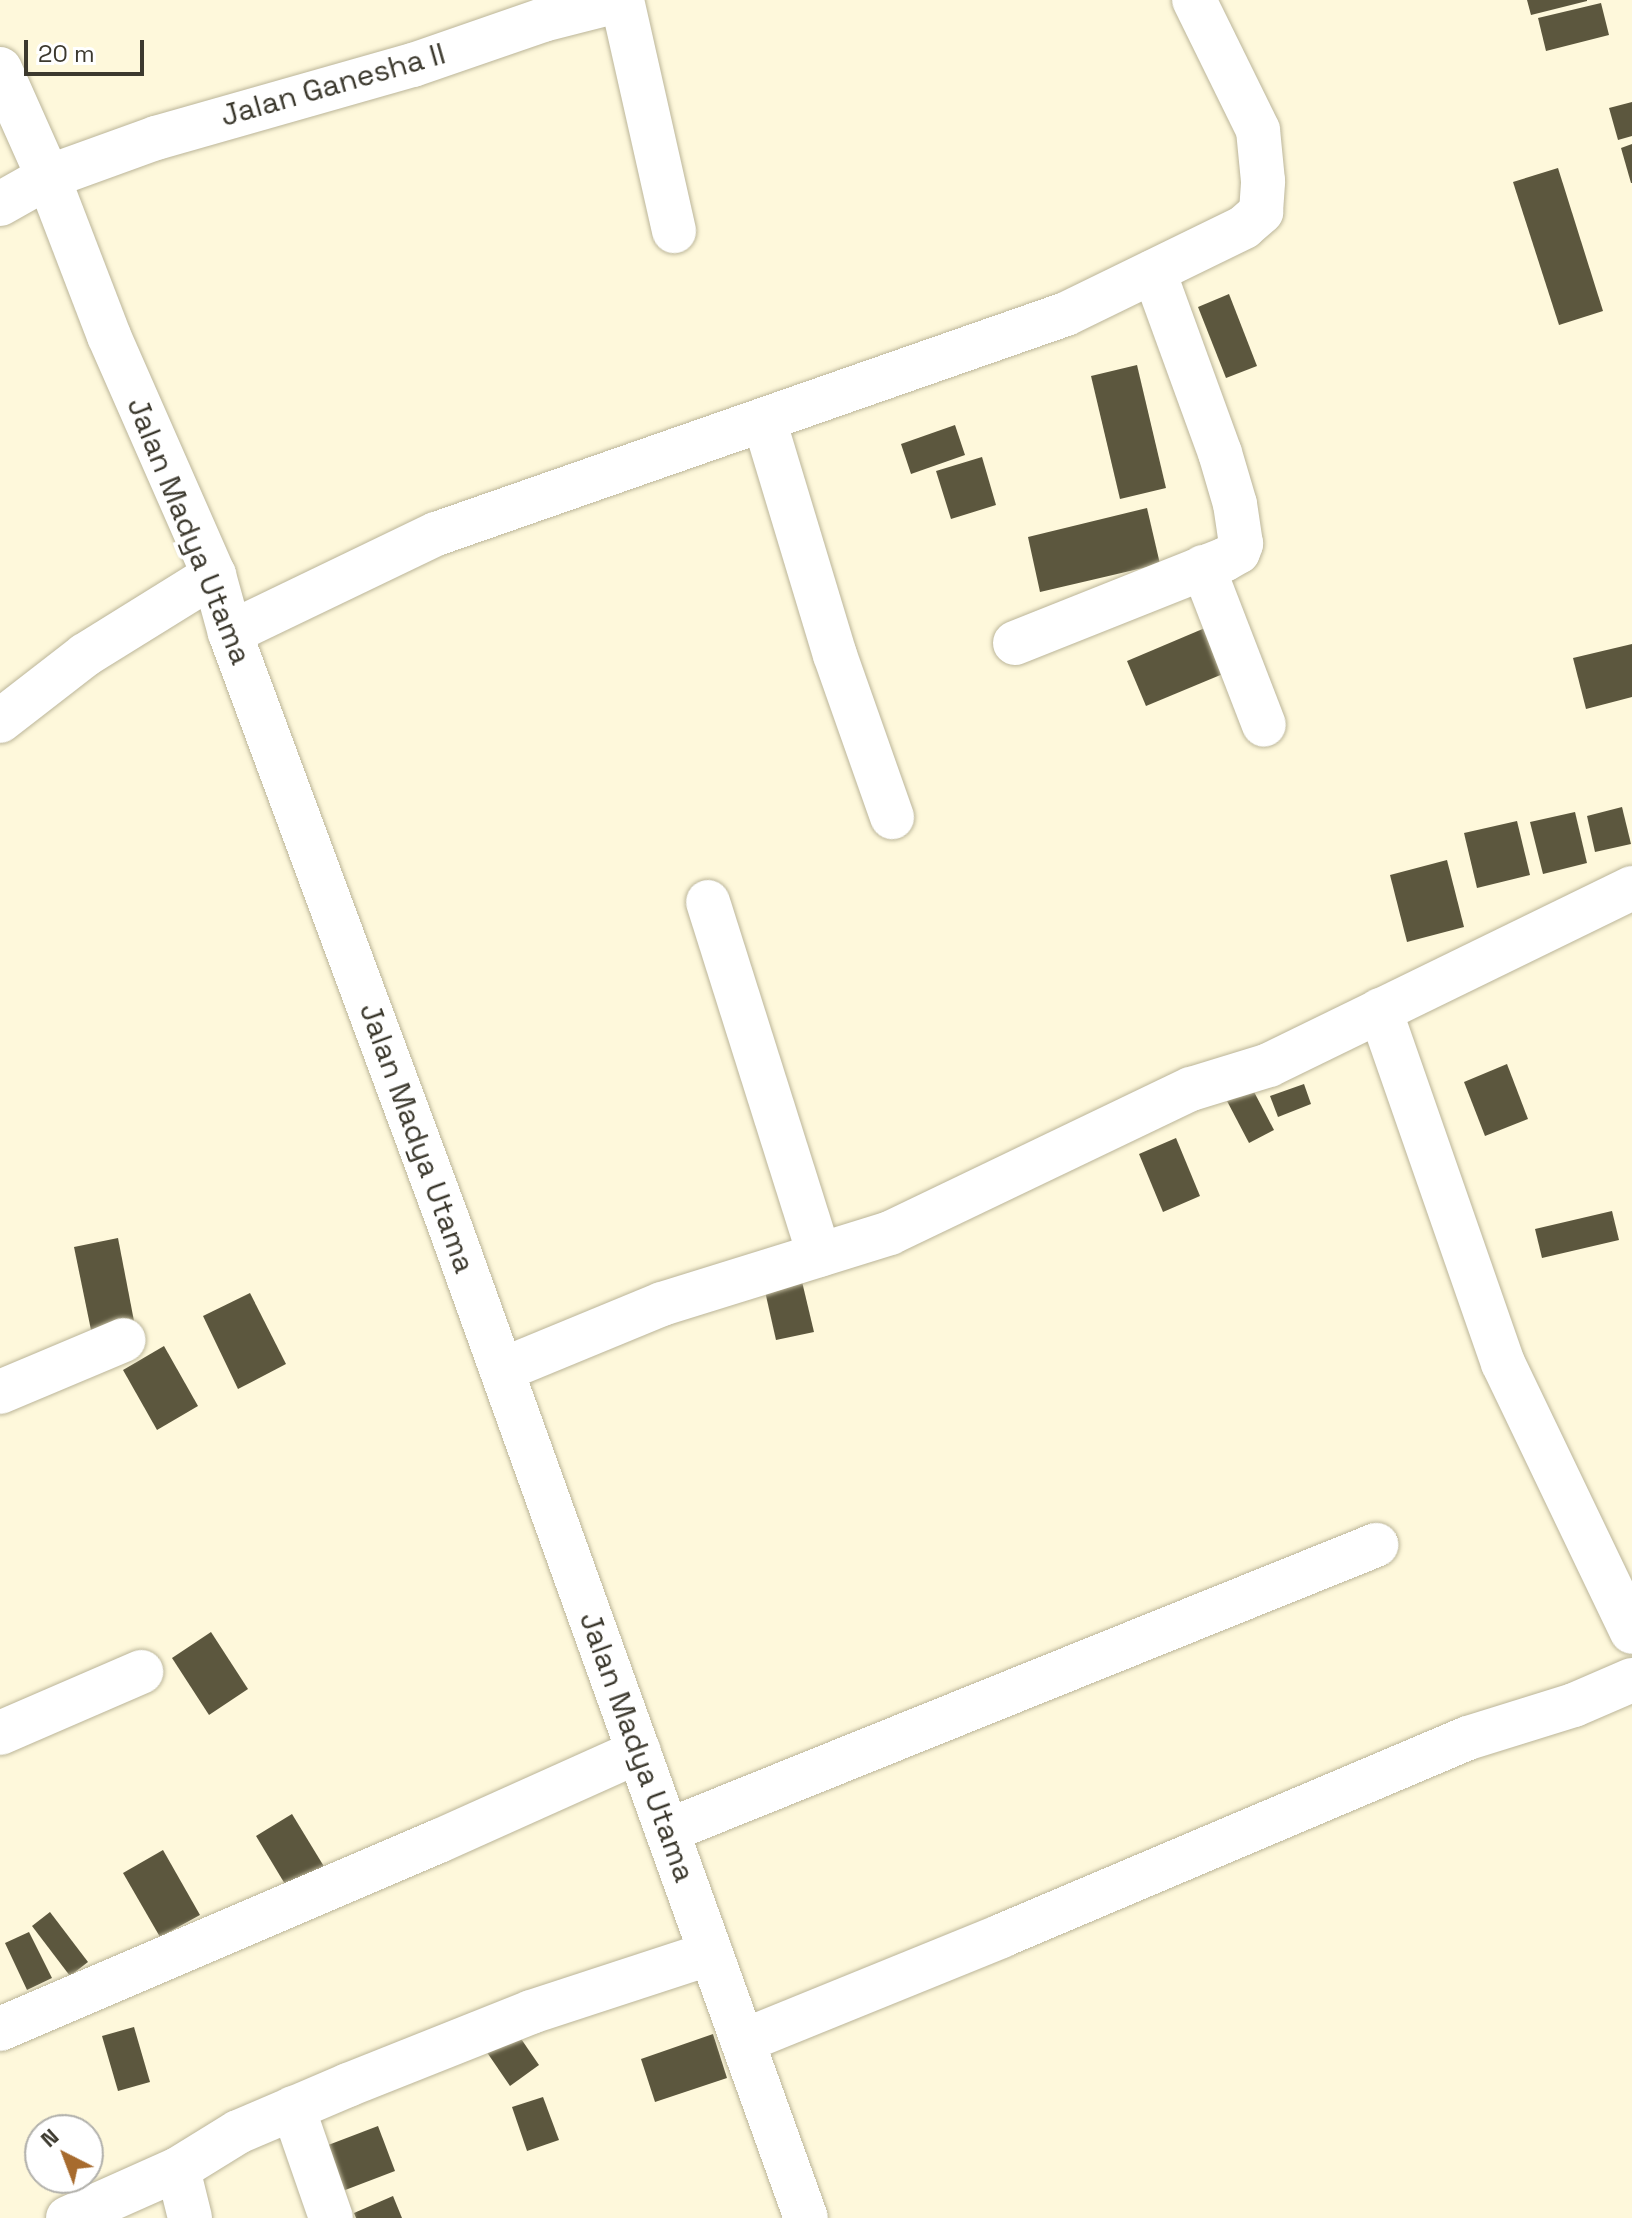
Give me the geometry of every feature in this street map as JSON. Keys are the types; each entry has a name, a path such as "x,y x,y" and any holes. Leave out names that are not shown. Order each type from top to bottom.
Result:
{"street":[{"name":"Jalan Ganesha II","path":"0,204 48,177 156,138 413,65 539,10 621,0"},
{"path":"621,0 674,231"},
{"path":"230,633 436,534 1066,314 1244,227 1261,212 1263,181 1258,130 1194,0"},
{"name":"Jalan Madya Utama","path":"0,69 48,177 109,336 214,575 230,633 259,704 502,1370 806,2218"},
{"path":"1015,643 1238,552 1241,536 1220,453 1154,272"},
{"path":"764,420 835,655 892,817"},
{"path":"1203,567 1264,725"},
{"path":"0,721 85,655 214,575"},
{"path":"502,1370 662,1304 890,1233 1191,1089 1269,1065 1632,888"},
{"path":"708,902 819,1255"},
{"path":"1375,1012 1503,1363 1632,1632"},
{"path":"0,1392 124,1340"},
{"path":"667,1831 1376,1545"},
{"path":"0,1733 141,1672"},
{"path":"743,2041 1001,1936 1468,1738 1618,1686"},
{"path":"0,2029 439,1841 639,1751"},
{"path":"68,2218 178,2169 238,2132 293,2108 531,2012 711,1953"},
{"path":"293,2108 331,2218"},
{"path":"178,2169 190,2218"}],"building":[{"path":"1527,0 1587,0 1587,1 1531,15"},
{"path":"1601,3 1609,35 1546,51 1538,18"},
{"path":"1632,102 1632,136 1618,140 1609,108"},
{"path":"1632,144 1632,183 1631,183 1621,148"},
{"path":"1558,168 1603,311 1559,325 1513,182"},
{"path":"1229,294 1257,366 1226,378 1198,307"},
{"path":"1137,365 1166,488 1120,499 1091,376"},
{"path":"955,425 965,455 911,474 901,444"},
{"path":"982,457 996,505 951,519 936,471"},
{"path":"1147,508 1160,564 1040,592 1028,537"},
{"path":"1212,625 1230,671 1146,706 1127,661"},
{"path":"1632,644 1632,697 1586,709 1573,658"},
{"path":"1622,807 1631,844 1595,852 1587,816"},
{"path":"1575,812 1587,863 1543,874 1530,822"},
{"path":"1517,821 1530,875 1477,888 1464,833"},
{"path":"1447,860 1464,927 1407,942 1390,875"},
{"path":"1507,1064 1528,1119 1485,1136 1464,1082"},
{"path":"1304,1084 1311,1104 1278,1117 1270,1096"},
{"path":"1252,1088 1274,1130 1249,1143 1227,1101"},
{"path":"1176,1138 1200,1196 1163,1212 1139,1154"},
{"path":"1612,1211 1619,1240 1542,1258 1535,1229"},
{"path":"118,1238 134,1321 91,1330 74,1247"},
{"path":"799,1269 814,1332 776,1340 762,1278"},
{"path":"250,1293 286,1364 238,1389 203,1316"},
{"path":"164,1346 198,1406 157,1430 123,1370"},
{"path":"211,1632 248,1689 209,1715 172,1658"},
{"path":"292,1814 331,1878 294,1899 256,1836"},
{"path":"163,1850 200,1915 160,1937 123,1873"},
{"path":"50,1912 88,1962 70,1976 32,1926"},
{"path":"29,1932 52,1978 27,1990 5,1943"},
{"path":"134,2027 150,2082 118,2091 102,2036"},
{"path":"515,2030 539,2065 510,2086 486,2051"},
{"path":"713,2034 727,2078 655,2102 641,2059"},
{"path":"543,2097 559,2140 527,2151 512,2107"},
{"path":"378,2126 395,2171 340,2192 323,2147"},
{"path":"393,2196 402,2218 356,2218 354,2213"}]}
